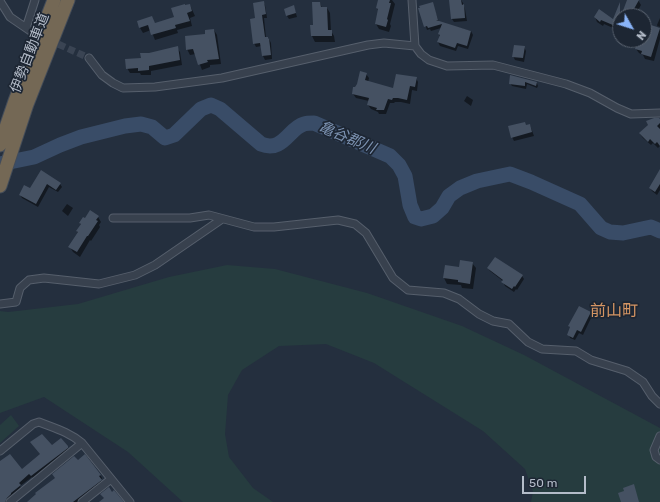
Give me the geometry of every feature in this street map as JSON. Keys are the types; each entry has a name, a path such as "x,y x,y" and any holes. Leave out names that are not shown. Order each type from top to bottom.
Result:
{"highway":[{"name":"伊勢自動車道","path":"0,186 21,103 54,0"},
{"name":"伊勢自動車道","path":"0,145 68,0"}],"street":[{"path":"0,1 10,17 29,30 35,0"},
{"path":"412,0 415,46 421,54 430,60 447,66 493,65 566,84 631,114 660,113"},
{"path":"89,58 102,75 123,88 155,87 222,78 368,45 384,43 415,46"},
{"path":"113,218 190,218 209,215 254,227 274,227 338,220 355,224 366,233 393,278 408,290 444,293 459,299 479,314 493,321 509,324 528,342 542,349 576,351 592,360 627,371 643,382 652,396 660,404"},
{"path":"0,304 16,302 20,288 29,280 44,278 99,284 135,275 155,265 222,219"},
{"path":"0,451 33,424 39,422 66,432 82,443 130,502"},
{"path":"660,436 654,450 656,457 660,460"},
{"path":"10,502 82,443"},
{"path":"82,502 111,479"}],"green space":[{"path":"227,265 275,269 367,293 462,326 524,355 660,428 660,502 531,502 533,492 525,469 483,431 374,363 326,344 279,346 242,370 228,395 225,434 229,457 253,488 273,502 183,502 128,452 44,397 0,413 0,311 8,312 78,304 169,277"},
{"path":"11,415 19,426 0,443 0,425"}],"building":[{"path":"378,0 390,0 389,3 391,3 386,27 375,24"},
{"path":"449,0 461,0 462,5 464,4 465,18 451,19"},
{"path":"627,0 639,0 634,8 624,8"},
{"path":"264,1 266,14 262,15 265,37 268,37 268,39 269,38 271,55 262,56 260,43 253,44 250,19 255,18 253,3"},
{"path":"312,2 320,2 321,7 327,7 328,30 332,30 332,36 311,36 310,25 313,25"},
{"path":"433,2 438,20 436,20 471,31 467,46 457,43 455,48 437,42 442,24 428,28 427,26 424,27 418,8 420,8 419,6"},
{"path":"190,4 192,11 187,13 190,21 175,25 176,28 151,35 148,25 139,28 137,21 152,16 155,23 174,17 171,8"},
{"path":"294,5 296,13 286,16 284,9"},
{"path":"599,9 612,18 612,25 601,20 600,22 594,17"},
{"path":"652,25 660,28 651,57 641,54 642,51 635,49 652,48"},
{"path":"214,29 219,59 207,60 208,62 198,65 193,49 186,50 185,36 205,34 205,30"},
{"path":"514,45 525,46 523,58 512,57"},
{"path":"178,46 180,60 149,66 149,70 138,71 138,68 126,69 125,59 141,58 140,53 149,53"},
{"path":"360,71 367,73 365,80 393,88 396,74 417,77 415,87 410,86 407,100 398,98 393,98 392,100 388,99 384,110 376,110 377,108 367,105 369,98 352,94 353,87 357,84"},
{"path":"510,75 537,82 536,86 525,82 525,86 509,84"},
{"path":"654,118 660,119 660,123 657,126 660,129 660,146 657,142 655,144 650,139 648,142 639,133 648,125 646,121"},
{"path":"525,122 526,125 530,124 532,132 511,138 508,126"},
{"path":"660,169 660,184 655,192 649,188"},
{"path":"41,170 61,183 56,190 47,184 36,204 19,195 24,185 30,188"},
{"path":"90,210 99,216 96,220 98,221 77,252 68,247 78,232 76,231 81,224 79,223 83,217 85,218"},
{"path":"495,257 523,275 512,289 501,282 503,280 487,268"},
{"path":"460,260 473,262 470,284 458,282 458,280 443,278 445,265 459,267"},
{"path":"579,306 591,312 581,332 577,330 573,338 567,335 570,327 568,326"},
{"path":"42,434 52,445 61,438 68,448 31,476 29,474 19,483 21,485 11,493 5,502 0,502 0,461 10,454 22,469 40,454 30,442"},
{"path":"85,454 101,475 99,476 102,480 73,502 27,502 36,494 35,493 55,478 52,474 74,456 78,460"},
{"path":"634,484 639,502 621,502 618,493 624,491 623,488"},
{"path":"109,487 112,492 114,490 124,502 99,502 104,498 100,494"}],"waterway":[{"name":"亀谷郡川","path":"0,164 34,157 81,137 125,126 141,124 152,127 165,138 174,135 201,109 211,105 220,109 261,144 269,146 275,145 280,143 299,126 314,123 390,156 399,165 405,176 410,205 415,217 421,219 433,216 442,208 449,196 460,188 477,181 510,174 580,204 601,228 610,232 623,233 651,227 660,231"}],"tunnel":[{"path":"49,40 89,58"}],"district":[{"name":"前山町","path":"614,311"}]}
